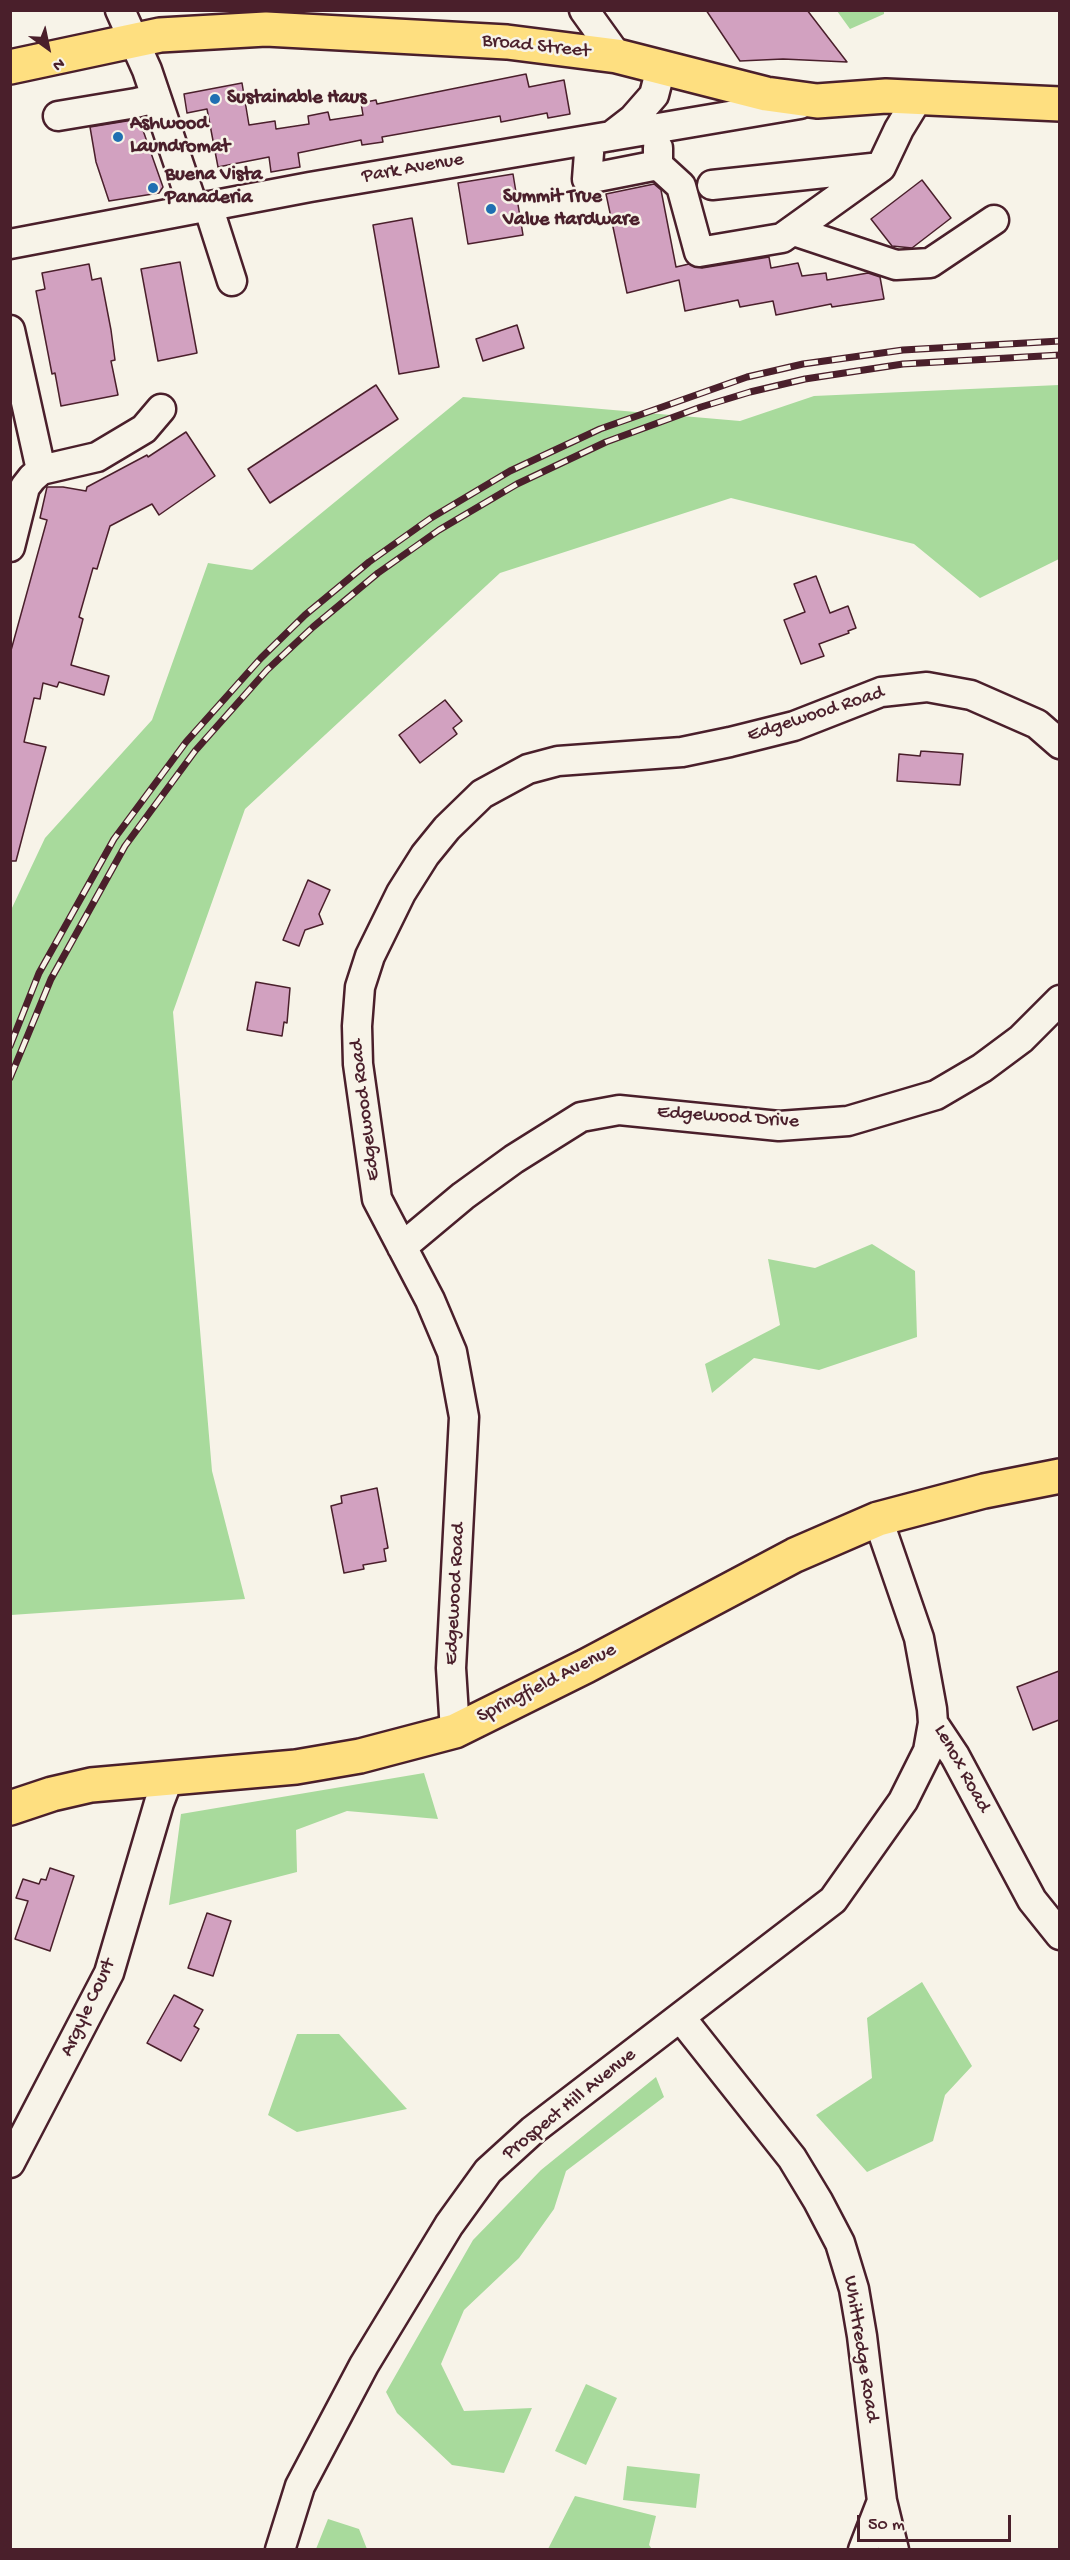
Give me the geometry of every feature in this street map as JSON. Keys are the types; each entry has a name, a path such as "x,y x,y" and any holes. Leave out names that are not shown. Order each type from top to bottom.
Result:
{"main road":[{"name":"Broad Street","path":"10,67 132,40 179,33 266,29 507,42 618,56 766,94 817,100 886,96 1059,104"},
{"name":"Springfield Avenue","path":"10,1808 52,1794 91,1785 296,1767 360,1756 454,1731 586,1666 795,1555 878,1519 984,1491 1059,1476"}],"street":[{"path":"120,10 147,70 156,98 232,281"},
{"path":"584,10 618,56"},
{"path":"658,165 586,179 600,138 633,119 654,95 661,68"},
{"path":"58,116 156,98"},
{"path":"654,128 658,165 681,186 699,252 782,238 794,231 881,167 899,129 918,98"},
{"name":"Park Avenue","path":"10,244 201,207 817,100"},
{"path":"712,185 881,167"},
{"path":"794,231 897,265 930,263 994,220"},
{"path":"10,330 41,470"},
{"path":"11,545 25,487 41,470 97,457 144,429 161,409"},
{"name":"Edgewood Road","path":"454,1731 451,1668 464,1417 452,1352 430,1300 377,1199 358,1064 357,1026 360,987 370,956 401,893 424,855 447,828 482,794 528,770 558,761 682,752 730,742 794,726 880,692 927,687 971,695 1037,724 1059,744"},
{"name":"Edgewood Drive","path":"402,1247 463,1196 514,1159 581,1117 619,1110 779,1126 849,1121 936,1095 982,1068 1021,1039 1059,1000"},
{"name":"Lenox Road","path":"878,1519 919,1638 933,1723 955,1756 1032,1900 1059,1935"},
{"name":"Prospect Hill Avenue","path":"280,2550 300,2486 364,2365 449,2225 488,2171 533,2130 833,1900 866,1857 913,1783 927,1751 933,1723"},
{"name":"Argyle Court","path":"10,2163 109,1973 159,1803 169,1777"},
{"name":"Whittredge Road","path":"681,2018 792,2158 840,2243 854,2289 882,2501 894,2550"},
{"path":"863,2550 882,2501"}],"green space":[{"path":"837,11 884,11 884,14 850,29"},
{"path":"1059,385 1059,559 980,598 914,544 731,498 500,573 245,809 173,1012 212,1471 245,1599 11,1615 11,910 45,838 152,720 208,563 252,570 463,397 740,421 814,396"},
{"path":"872,1244 915,1271 917,1337 819,1370 754,1358 712,1393 705,1364 780,1325 768,1259 815,1268"},
{"path":"424,1773 438,1819 347,1811 296,1830 297,1872 169,1905 181,1814"},
{"path":"922,1982 972,2066 945,2095 933,2141 867,2172 816,2115 872,2078 867,2018"},
{"path":"297,2034 339,2034 407,2109 297,2132 268,2115"},
{"path":"656,2077 664,2097 566,2171 554,2209 519,2258 464,2310 441,2364 464,2411 532,2408 504,2473 452,2465 397,2413 386,2392 473,2240 541,2170"},
{"path":"586,2384 617,2398 586,2465 555,2451"},
{"path":"627,2466 700,2474 696,2508 623,2500"},
{"path":"575,2496 656,2516 649,2545 652,2549 548,2549"},
{"path":"328,2519 359,2529 367,2549 316,2549"}],"building":[{"path":"706,10 807,10 847,62 783,59 740,61"},
{"path":"526,74 529,87 564,80 570,114 548,118 547,113 501,122 500,116 382,137 383,142 362,145 361,140 298,153 300,167 271,172 269,157 218,167 207,109 187,113 184,94 242,83 249,125 275,121 276,129 309,124 308,116 328,112 330,120 363,115 361,103 376,100 377,104"},
{"path":"139,119 163,187 159,193 109,201 96,162 90,127"},
{"name":"Summit True Value Hardware","path":"513,174 523,235 468,244 458,183"},
{"path":"922,180 951,218 912,248 892,246 871,219"},
{"path":"654,184 661,190 676,267 689,264 702,268 769,257 771,268 798,263 802,276 826,273 827,280 868,273 880,277 884,299 832,307 831,304 776,315 773,301 740,307 738,300 685,311 679,280 627,293 606,194"},
{"path":"412,218 439,367 399,374 373,225"},
{"path":"180,262 197,353 158,361 141,269"},
{"path":"89,264 92,280 101,278 111,330 115,360 111,361 118,395 61,406 55,373 52,374 36,291 45,289 42,273"},
{"path":"517,325 524,348 483,361 476,339"},
{"path":"376,385 398,419 270,503 248,469"},
{"path":"186,432 215,476 159,515 152,504 110,526 97,569 93,568 79,617 83,619 71,665 109,676 104,695 59,682 57,687 43,683 40,699 34,698 24,742 46,747 16,861 10,861 10,654 47,520 40,518 47,487 86,491 87,487 147,455 148,457"},
{"path":"816,576 830,613 848,606 856,628 848,631 849,633 819,644 824,656 801,664 784,620 805,612 794,584"},
{"path":"445,700 462,721 453,728 457,734 420,763 399,735"},
{"path":"921,751 963,754 960,785 897,781 899,754 920,756"},
{"path":"308,880 330,890 319,914 323,924 305,930 299,946 283,940"},
{"path":"256,982 290,988 287,1023 284,1022 282,1036 247,1030"},
{"path":"377,1488 388,1548 384,1549 386,1561 363,1565 364,1569 344,1573 331,1506 342,1503 341,1496"},
{"path":"1059,1671 1059,1720 1033,1730 1017,1687"},
{"path":"50,1868 74,1876 50,1951 15,1939 28,1901 16,1898 23,1879 39,1884 41,1879 46,1880"},
{"path":"207,1913 231,1921 213,1976 188,1968"},
{"path":"174,1995 203,2010 194,2026 199,2029 181,2061 147,2043"}],"railway":[{"path":"10,1046 39,973 114,839 186,742 261,658 305,615 369,562 431,518 510,471 600,429 747,377 803,364 903,350 1060,341"},
{"path":"10,1078 51,979 125,846 195,751 267,670 313,627 378,573 439,530 517,484 606,442 701,407 750,392 805,379 903,364 1060,355"}],"place":[{"name":"Sustainable Haus","path":"215,99"},
{"name":"Ashwood Laundromat","path":"118,137"},
{"name":"Buena Vista Panaderia","path":"153,188"},
{"name":"Summit True Value Hardware","path":"491,209"}]}
